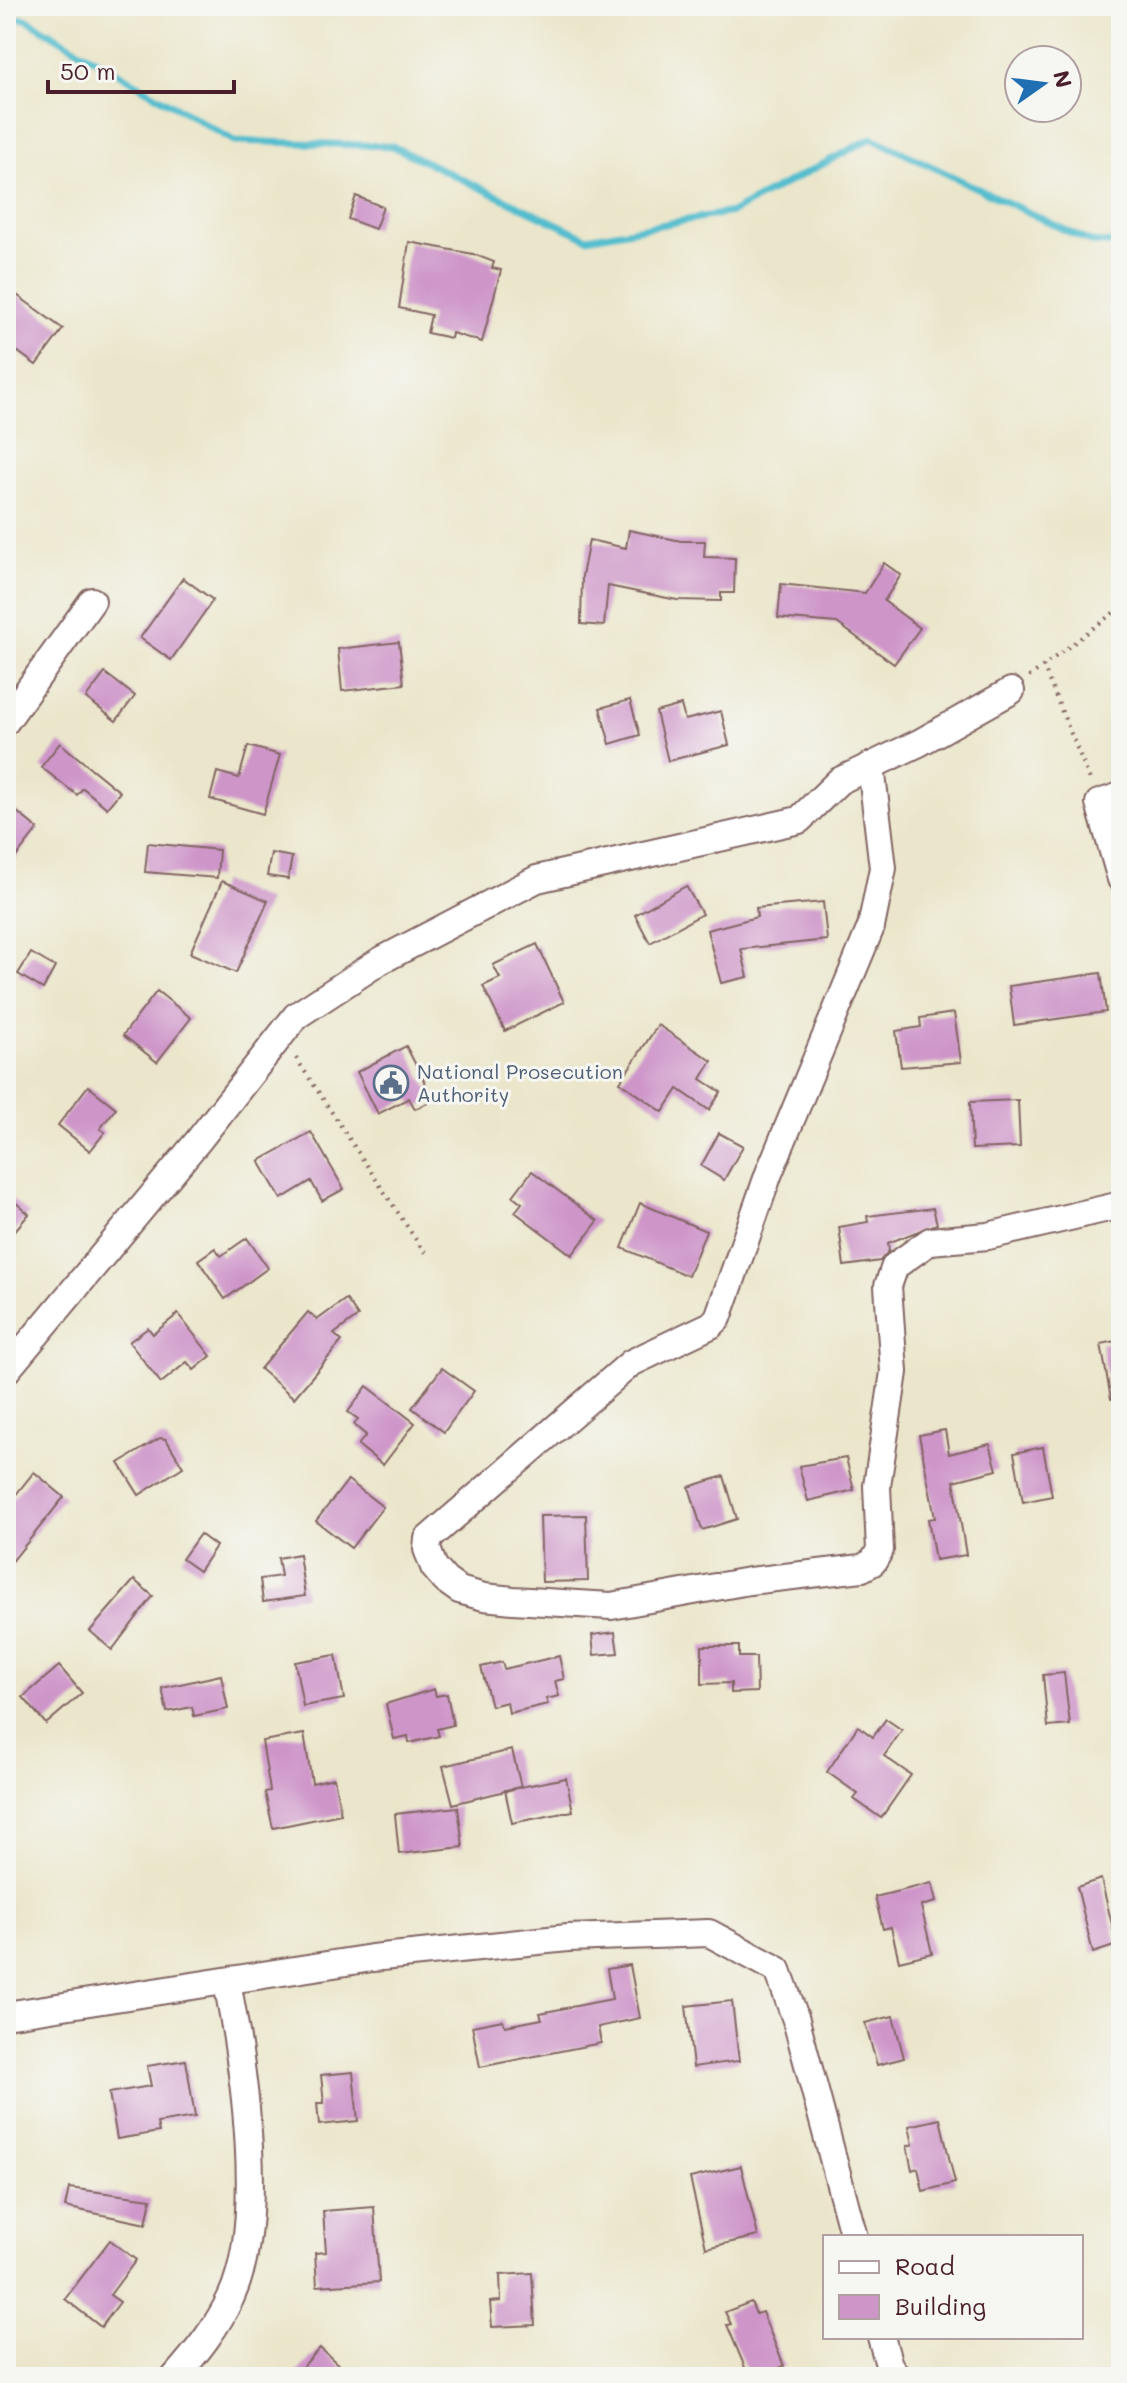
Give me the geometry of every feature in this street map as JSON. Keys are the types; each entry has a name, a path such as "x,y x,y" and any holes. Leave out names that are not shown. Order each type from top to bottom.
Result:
{"street":[{"path":"6,721 92,601"},
{"path":"6,1371 296,1016 380,961 537,879 799,820 839,781 1011,691"},
{"path":"871,766 883,868 871,927 769,1173 718,1318 711,1325 631,1363 544,1435 434,1533 427,1549 434,1567 459,1590 484,1597 611,1606 749,1581 862,1568 873,1562 880,1550 877,1486 894,1372 888,1286 895,1266 930,1241 988,1236 1121,1205"},
{"path":"1110,799 1121,879"},
{"path":"6,2015 372,1958 568,1938 709,1933 778,1970 796,2020 853,2235"},
{"path":"175,2377 203,2345 232,2295 243,2251 249,2179 244,2072 227,1982"},
{"path":"882,2339 889,2365 897,2377"}],"path":[{"path":"1011,691 1121,607"},
{"path":"1043,666 1110,799"},
{"path":"279,1038 299,1062 414,1237 430,1255"}],"building":[{"path":"356,196 383,207 375,229 348,219"},
{"path":"409,242 473,254 494,262 492,268 501,270 482,342 452,333 451,338 427,333 431,315 399,308"},
{"path":"6,287 63,329 36,365 6,343"},
{"path":"629,530 681,541 705,541 704,557 735,558 734,593 721,593 721,601 677,600 608,586 604,626 581,624 582,576 589,540 626,548"},
{"path":"884,563 901,575 884,601 920,628 894,664 837,623 778,618 781,584 865,593"},
{"path":"183,578 213,600 171,660 140,638"},
{"path":"399,642 404,684 342,691 338,649"},
{"path":"105,673 135,696 116,721 86,698"},
{"path":"630,700 640,735 610,744 600,708"},
{"path":"681,705 685,720 721,711 729,745 668,761 656,712"},
{"path":"60,743 120,792 107,808 83,788 77,795 41,767"},
{"path":"248,746 280,755 263,814 210,799 217,772 239,778"},
{"path":"6,803 38,829 6,870"},
{"path":"148,843 219,850 217,878 145,872"},
{"path":"271,853 292,857 288,879 267,876"},
{"path":"222,881 268,901 236,973 190,953"},
{"path":"686,886 702,914 650,943 635,915"},
{"path":"823,902 827,940 741,949 748,977 721,983 707,930 757,917 756,908"},
{"path":"537,944 564,1002 505,1031 483,986 500,978 493,965"},
{"path":"31,953 55,967 43,989 18,974"},
{"path":"1101,973 1106,1012 1014,1025 1009,986"},
{"path":"157,991 191,1018 157,1062 123,1035"},
{"path":"954,1013 961,1062 901,1067 896,1031 921,1027 920,1018"},
{"path":"658,1025 712,1061 701,1079 721,1092 709,1110 678,1089 663,1112 620,1082"},
{"path":"406,1046 434,1100 415,1109 409,1098 378,1114 357,1072"},
{"path":"88,1086 116,1108 100,1129 105,1132 90,1151 58,1125"},
{"path":"1018,1100 1020,1147 972,1149 970,1102"},
{"path":"311,1132 344,1189 322,1201 311,1181 281,1199 259,1161"},
{"path":"719,1133 743,1146 724,1180 701,1166"},
{"path":"532,1171 598,1221 572,1255 515,1212 522,1203 513,1196"},
{"path":"6,1194 29,1214 6,1241"},
{"path":"640,1203 706,1231 688,1276 622,1248"},
{"path":"933,1208 937,1224 888,1243 889,1251 880,1261 844,1266 839,1227 868,1222 867,1216"},
{"path":"247,1238 268,1268 225,1299 198,1260 215,1248 221,1256"},
{"path":"346,1299 358,1316 334,1334 342,1341 294,1398 260,1369 308,1312 317,1320"},
{"path":"178,1314 211,1356 194,1370 187,1362 161,1383 129,1342 148,1328 153,1334"},
{"path":"1121,1340 1121,1398 1111,1399 1101,1344"},
{"path":"442,1368 474,1391 444,1432 412,1408"},
{"path":"367,1386 415,1423 383,1465 358,1445 366,1435 354,1425 358,1419 348,1412"},
{"path":"945,1430 949,1454 990,1444 997,1470 954,1481 966,1555 935,1560 928,1519 935,1518 919,1435"},
{"path":"160,1438 166,1439 183,1467 139,1495 119,1463"},
{"path":"1043,1447 1052,1496 1023,1502 1014,1453"},
{"path":"846,1458 854,1490 808,1501 799,1466"},
{"path":"34,1472 64,1497 6,1569 6,1507"},
{"path":"724,1476 737,1519 702,1530 689,1487"},
{"path":"348,1480 383,1507 351,1548 316,1521"},
{"path":"586,1515 588,1581 542,1582 540,1516"},
{"path":"200,1534 216,1546 199,1571 182,1559"},
{"path":"299,1554 305,1596 263,1602 260,1579 281,1576 278,1558"},
{"path":"134,1580 153,1596 112,1650 90,1631"},
{"path":"615,1632 618,1653 594,1655 592,1635"},
{"path":"702,1646 739,1646 739,1657 756,1657 757,1692 731,1693 731,1683 702,1684"},
{"path":"336,1655 344,1699 303,1706 295,1662"},
{"path":"559,1656 564,1679 555,1681 559,1696 546,1699 548,1704 509,1713 507,1702 491,1706 481,1667 502,1662 504,1669"},
{"path":"59,1666 82,1693 46,1724 23,1697"},
{"path":"1064,1673 1070,1725 1048,1727 1043,1675"},
{"path":"221,1675 228,1709 194,1716 192,1707 167,1712 162,1688"},
{"path":"434,1689 436,1696 447,1694 453,1725 437,1729 439,1736 409,1743 408,1736 394,1739 386,1704"},
{"path":"886,1719 902,1730 884,1756 911,1775 881,1818 854,1799 858,1794 827,1772 858,1726 873,1737"},
{"path":"304,1734 312,1783 334,1778 341,1814 273,1828 265,1792 270,1791 262,1741"},
{"path":"512,1750 521,1787 453,1804 443,1766"},
{"path":"566,1778 573,1811 512,1823 505,1790"},
{"path":"458,1807 463,1847 399,1854 395,1814"},
{"path":"1101,1879 1117,1945 1093,1953 1077,1887"},
{"path":"932,1883 936,1902 921,1906 932,1953 899,1961 891,1927 883,1929 875,1897"},
{"path":"630,1965 640,2018 598,2027 601,2043 480,2067 472,2026 503,2020 505,2026 542,2019 540,2013 612,1999 607,1969"},
{"path":"732,2001 739,2061 693,2067 686,2006"},
{"path":"893,2016 904,2058 877,2065 865,2023"},
{"path":"186,2060 195,2117 157,2123 159,2132 117,2139 109,2093 151,2086 147,2066"},
{"path":"353,2072 358,2121 319,2125 317,2103 324,2103 321,2075"},
{"path":"940,2119 955,2183 923,2191 918,2168 912,2170 907,2146 913,2144 909,2126"},
{"path":"741,2166 758,2236 706,2248 690,2178"},
{"path":"69,2188 151,2199 146,2224 65,2207"},
{"path":"374,2207 379,2282 317,2286 315,2253 326,2252 323,2211"},
{"path":"110,2240 136,2260 110,2295 120,2302 101,2327 65,2299"},
{"path":"532,2273 535,2325 492,2327 490,2302 501,2301 500,2275"},
{"path":"751,2302 756,2314 762,2312 784,2366 757,2377 749,2377 727,2325 731,2324 725,2312"},
{"path":"320,2348 352,2377 293,2377"}],"waterway":[{"path":"6,18 26,19 234,141 392,146 587,238 732,212 872,138 1090,242 1121,244"}],"place":[{"name":"National Prosecution Authority","path":"391,1083"}]}
